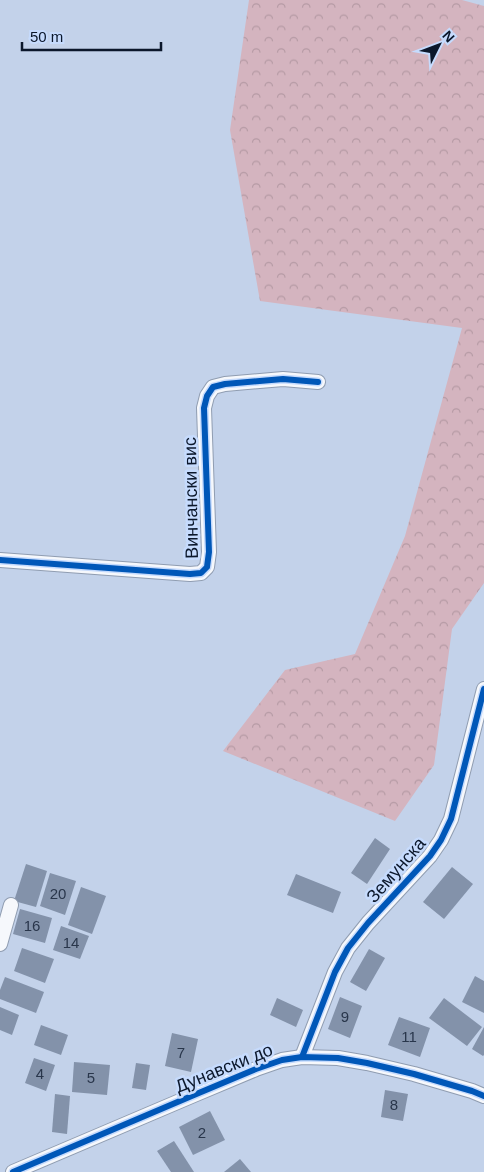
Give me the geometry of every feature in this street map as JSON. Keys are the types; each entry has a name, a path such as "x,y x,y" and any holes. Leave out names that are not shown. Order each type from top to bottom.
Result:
{"street":[{"name":"Винчански вис","path":"0,560 146,572 201,574 207,567 209,552 204,408 209,392 213,387 225,384 284,380 318,382"},
{"name":"Земунска","path":"302,1057 335,972 348,948 430,856 441,840 451,819 484,689"},
{"path":"0,944 11,906"},
{"name":"Дунавски до","path":"13,1172 256,1069 282,1060 302,1057 338,1058 367,1063 414,1074 484,1096"}],"green space":[{"path":"249,0 462,0 484,6 484,583 452,629 434,765 395,821 223,751 285,670 355,654 405,536 462,328 260,301 230,130"}],"building":[{"path":"375,838 390,849 367,884 351,873"},
{"path":"26,864 47,871 36,907 14,901"},
{"path":"452,867 473,884 444,919 423,902"},
{"path":"50,873 76,881 65,915 40,906"},
{"path":"296,874 341,892 333,913 287,895"},
{"path":"81,887 106,896 92,934 68,925"},
{"path":"20,909 52,918 45,943 13,934"},
{"path":"61,926 89,936 80,959 53,950"},
{"path":"22,948 54,959 45,983 14,971"},
{"path":"369,949 385,958 366,991 350,982"},
{"path":"475,976 484,981 484,1013 462,1002"},
{"path":"5,977 44,992 36,1013 0,999 0,990"},
{"path":"340,997 362,1006 350,1038 328,1029"},
{"path":"277,998 303,1010 296,1027 270,1015"},
{"path":"444,998 482,1027 467,1046 429,1018"},
{"path":"0,1007 19,1015 12,1035 0,1030"},
{"path":"399,1017 430,1028 420,1057 388,1045"},
{"path":"41,1025 68,1035 61,1055 34,1045"},
{"path":"484,1027 484,1055 483,1056 472,1049"},
{"path":"172,1033 198,1039 191,1072 165,1066"},
{"path":"34,1058 55,1065 46,1091 25,1083"},
{"path":"74,1062 110,1065 107,1095 72,1092"},
{"path":"136,1063 150,1065 146,1090 132,1088"},
{"path":"385,1090 408,1094 403,1121 381,1117"},
{"path":"55,1094 70,1096 67,1134 52,1132"},
{"path":"210,1111 225,1140 193,1155 179,1127"},
{"path":"174,1141 194,1172 171,1172 157,1151"},
{"path":"240,1159 251,1172 224,1172"}],"cycle path":[{"path":"0,560 190,574 201,573 207,567 209,552 204,408 207,396 213,387 225,384 283,379 318,382"},
{"path":"302,1057 335,972 348,948 368,923 430,856 441,840 451,819 484,689"},
{"path":"13,1172 256,1069 282,1060 302,1057 338,1058 367,1063 414,1074 484,1096"}]}
